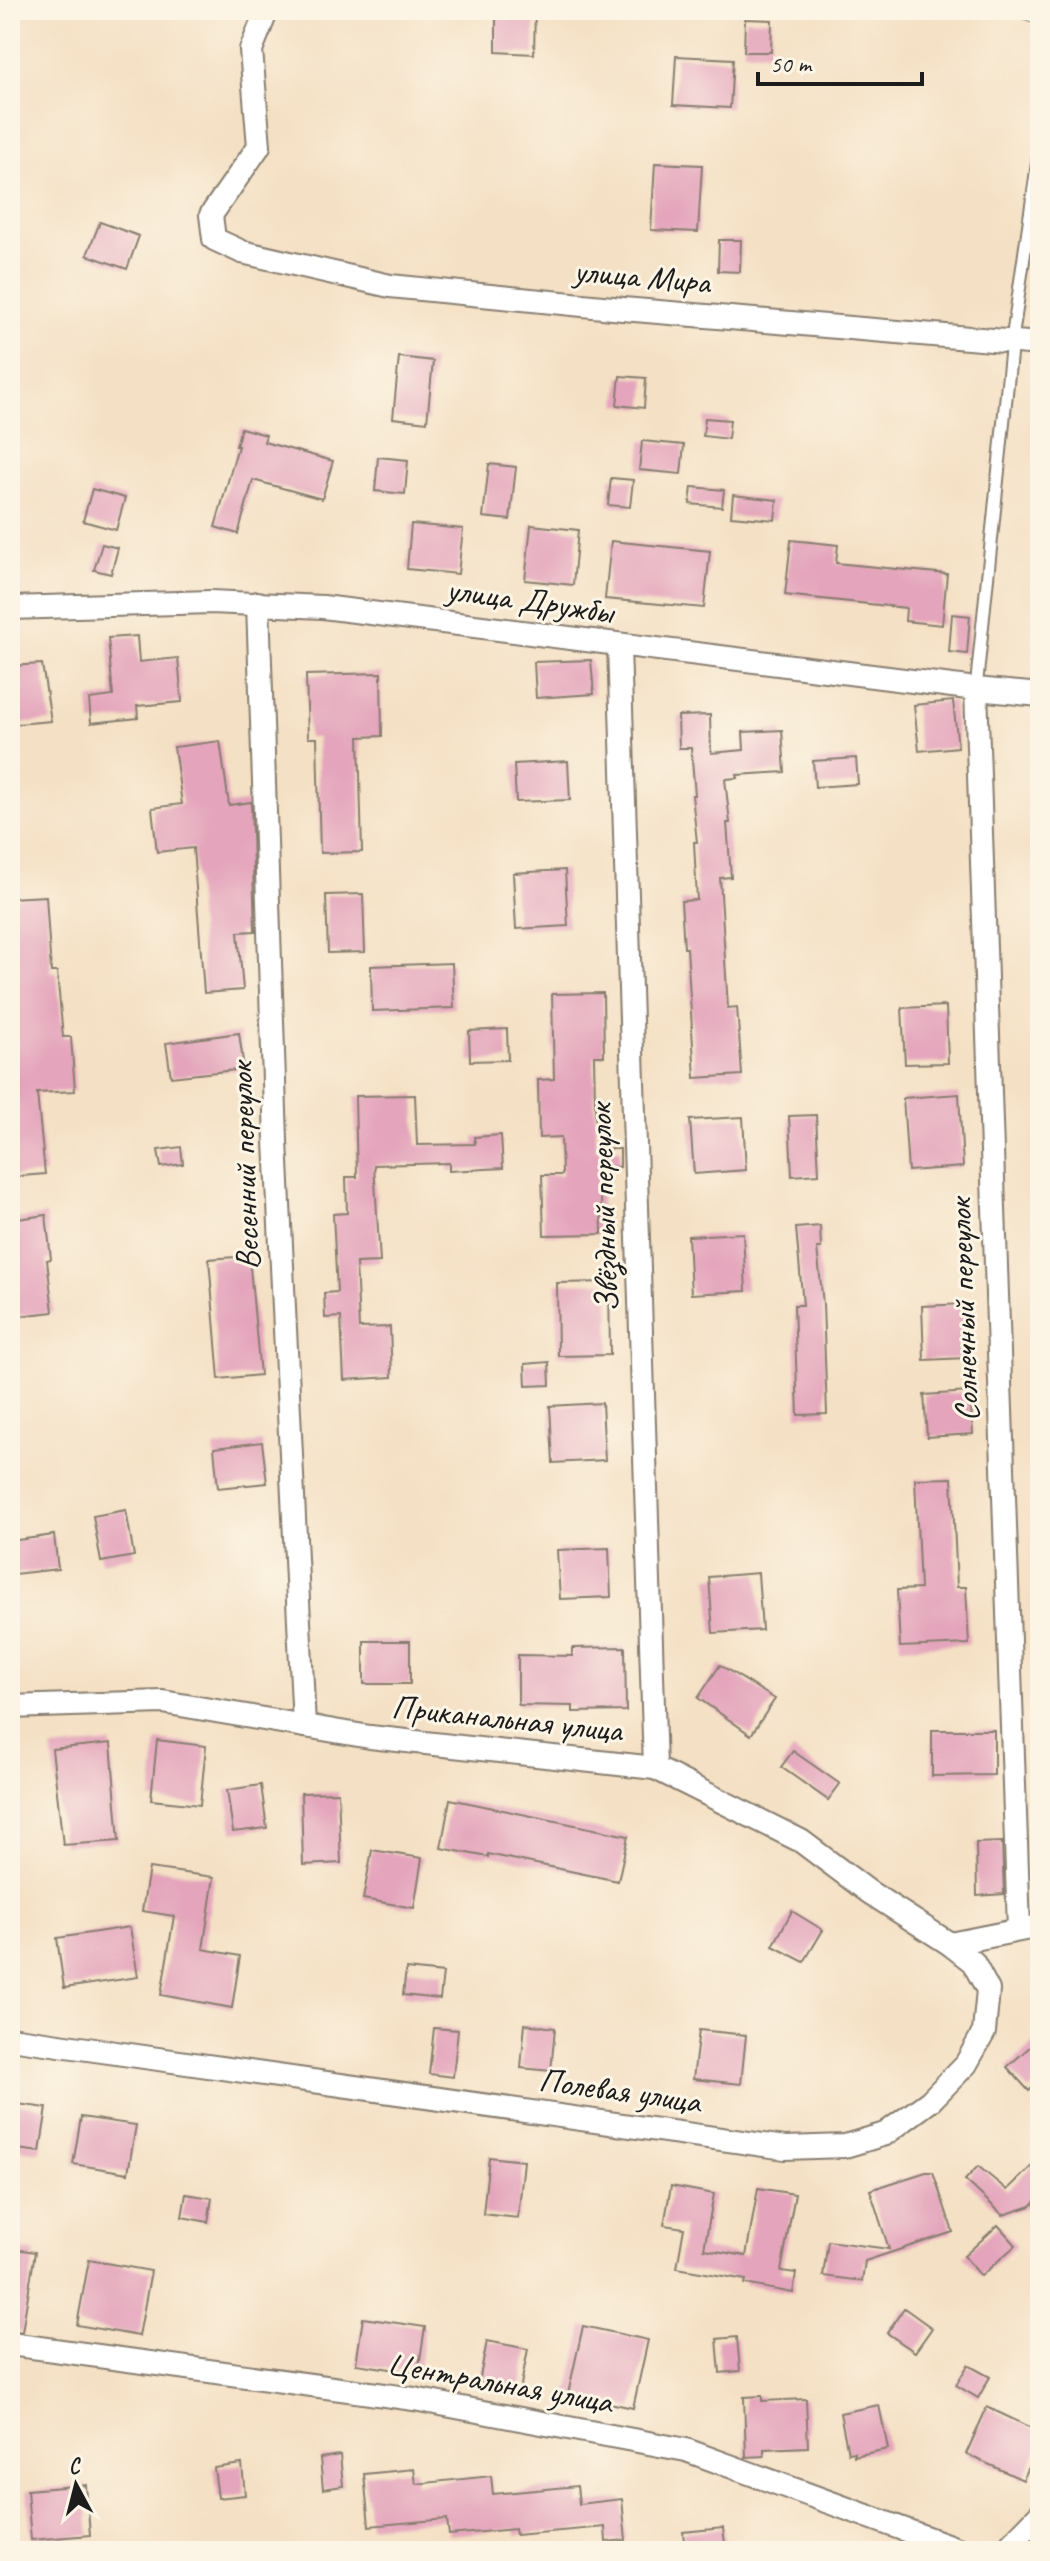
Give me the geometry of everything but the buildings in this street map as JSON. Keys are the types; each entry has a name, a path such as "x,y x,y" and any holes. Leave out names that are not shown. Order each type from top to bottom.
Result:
{"street":[{"name":"улица Мира","path":"267,10 251,50 259,146 211,215 214,239 242,252 390,286 1040,344"},
{"path":"1032,10 1040,11"},
{"name":"улица Дружбы","path":"10,608 211,602 323,607 619,646 1040,695"},
{"name":"Весенний переулок","path":"258,603 276,1141 304,1726"},
{"name":"Звёздный переулок","path":"619,646 655,1768"},
{"name":"Солнечный переулок","path":"976,689 1029,1928"},
{"name":"Приканальная улица","path":"10,1707 163,1702 370,1737 655,1768 801,1841 869,1892 950,1944"},
{"path":"950,1944 1029,1928"},
{"name":"Полевая улица","path":"10,2038 785,2148 845,2146 885,2134 930,2101 966,2064 984,2032 988,1990 973,1962 950,1944"},
{"name":"Центральная улица","path":"10,2344 414,2399 686,2450 963,2551"},
{"path":"1004,2551 1040,2514"}],"lane":[{"path":"976,689 1012,340 1040,146"}]}
